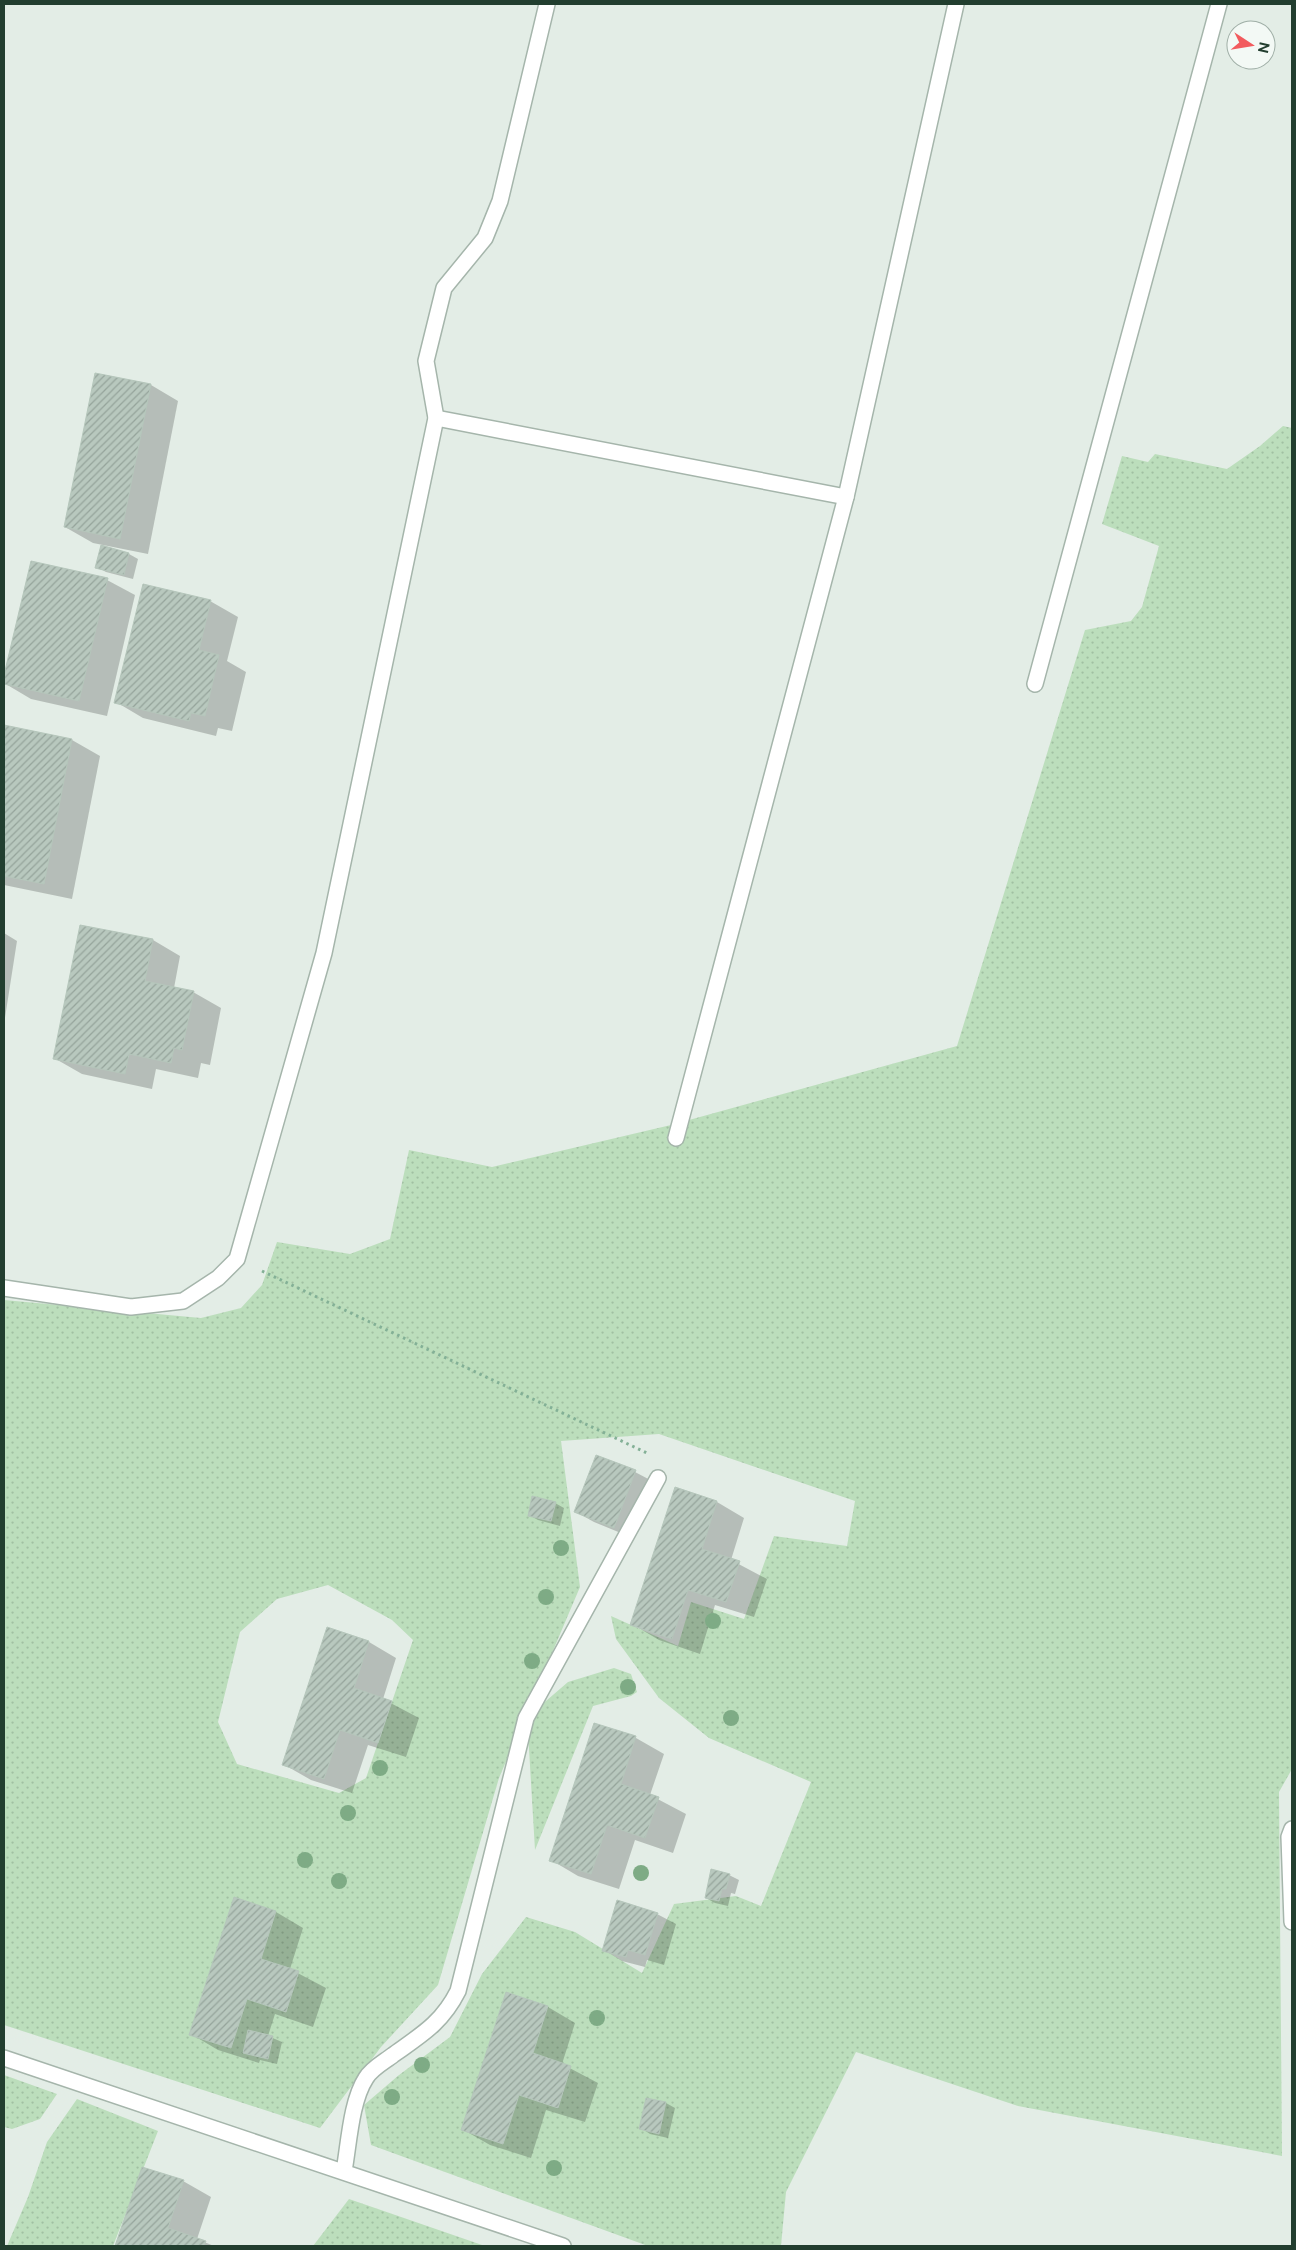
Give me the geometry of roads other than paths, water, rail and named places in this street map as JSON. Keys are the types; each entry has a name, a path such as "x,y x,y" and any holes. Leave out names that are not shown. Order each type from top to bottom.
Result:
{"street":[{"path":"4,1288 131,1307 184,1301 218,1278 237,1259 324,952 436,418 426,361 444,288 485,238 500,201 546,4"},
{"path":"676,1138 846,497 956,4"},
{"path":"1035,684 1219,4"},
{"path":"436,418 846,497"},
{"path":"344,2171 358,2092 367,2076 432,2027 448,2010 458,1991 526,1718 658,1478"},
{"path":"1292,1829 1289,1837 1292,1922"},
{"path":"4,2058 563,2246"}]}
